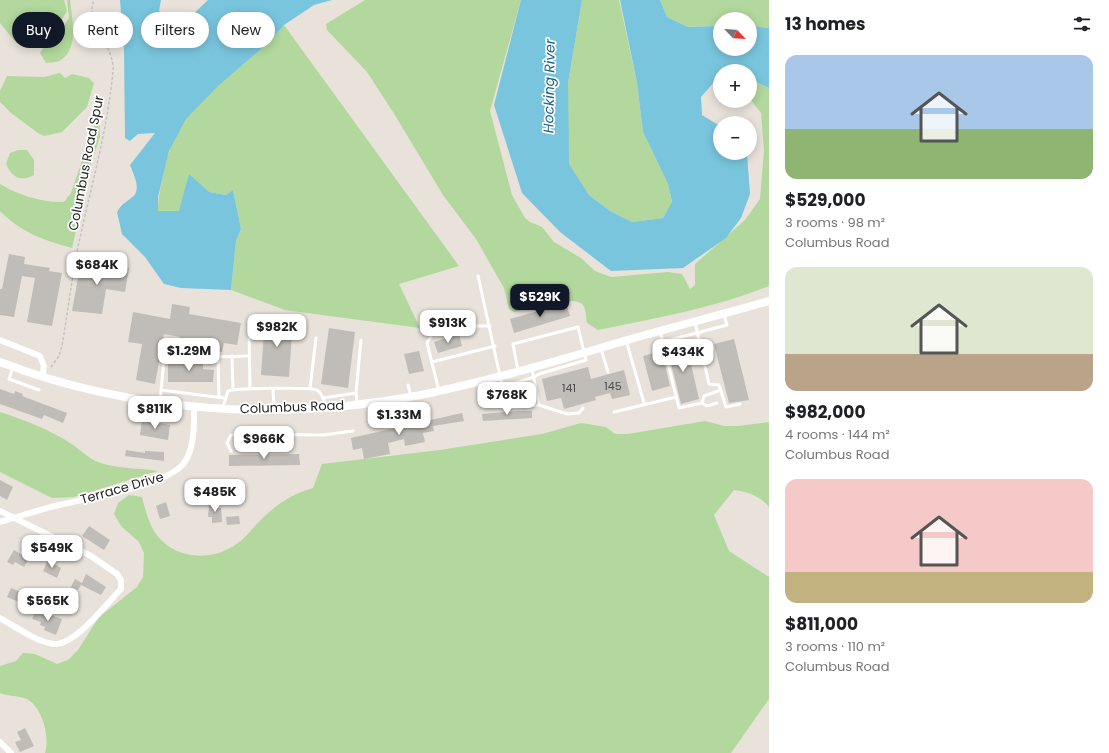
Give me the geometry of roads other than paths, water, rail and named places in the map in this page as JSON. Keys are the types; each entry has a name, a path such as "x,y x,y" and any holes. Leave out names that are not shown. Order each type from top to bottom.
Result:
{"main road":[{"name":"Columbus Road","path":"0,363 45,377 116,395 160,402 223,408 274,409 327,407 357,404 439,391 585,353 626,340 660,332 769,301"}],"street":[{"path":"0,340 40,356 44,366 45,377"},
{"name":"Terrace Drive","path":"0,522 123,490 171,474 180,468 189,454 193,434 194,406"},
{"path":"0,511 91,556 117,574 121,580 122,589 76,635 61,643 54,644 45,641 0,618"},
{"path":"0,742 11,753"}],"lane":[{"path":"478,276 502,375 507,408 539,405 567,414 579,413 583,408"},
{"path":"662,342 727,325 724,314"},
{"path":"695,322 710,384 719,385 726,407 740,404"},
{"path":"439,391 427,343 433,333 453,326 490,326"},
{"path":"484,393 534,377 538,374 586,360 578,327 513,344 518,371"},
{"path":"249,330 250,389"},
{"path":"660,332 679,408 702,403 707,406 717,403"},
{"path":"310,388 316,338"},
{"path":"357,404 356,393 361,340"},
{"path":"626,340 644,403"},
{"path":"160,402 164,359 174,346"},
{"path":"432,362 495,346"},
{"path":"601,348 608,372"},
{"path":"193,351 212,357 250,356"},
{"path":"232,356 233,390"},
{"path":"218,357 218,397"},
{"path":"13,367 9,379 38,390"},
{"path":"532,367 539,405"},
{"path":"408,385 411,396"},
{"path":"223,408 224,398 228,390 310,388 318,390 327,407"},
{"path":"273,389 274,409"},
{"path":"161,390 224,398"},
{"path":"702,403 704,396 721,390"},
{"path":"323,398 356,393"},
{"path":"614,412 644,403 676,397"},
{"path":"231,451 227,443 231,435 323,435 352,431"}],"water":[{"path":"120,0 161,0 159,11 160,12 141,12 141,48 209,48 209,12 195,12 208,0 332,0 314,5 284,25 275,35 275,12 217,12 217,48 262,48 218,86 186,119 169,151 158,197 158,211 179,211 189,174 209,192 226,195 233,190 241,229 236,241 231,290 181,288 164,284 145,257 122,234 117,212 122,205 134,196 137,188 130,165 155,133 138,134 130,141 125,138 124,48 133,48 133,12 121,12"},
{"name":"Hocking River","path":"521,0 582,0 568,83 569,164 589,195 610,211 632,222 663,218 672,202 668,184 643,132 637,83 620,0 660,0 667,17 688,27 713,26 713,56 757,56 757,27 769,28 769,88 757,82 757,64 713,64 713,83 701,97 702,115 713,122 713,160 748,160 750,194 741,218 726,238 683,268 611,271 560,232 522,193 494,105"}]}
